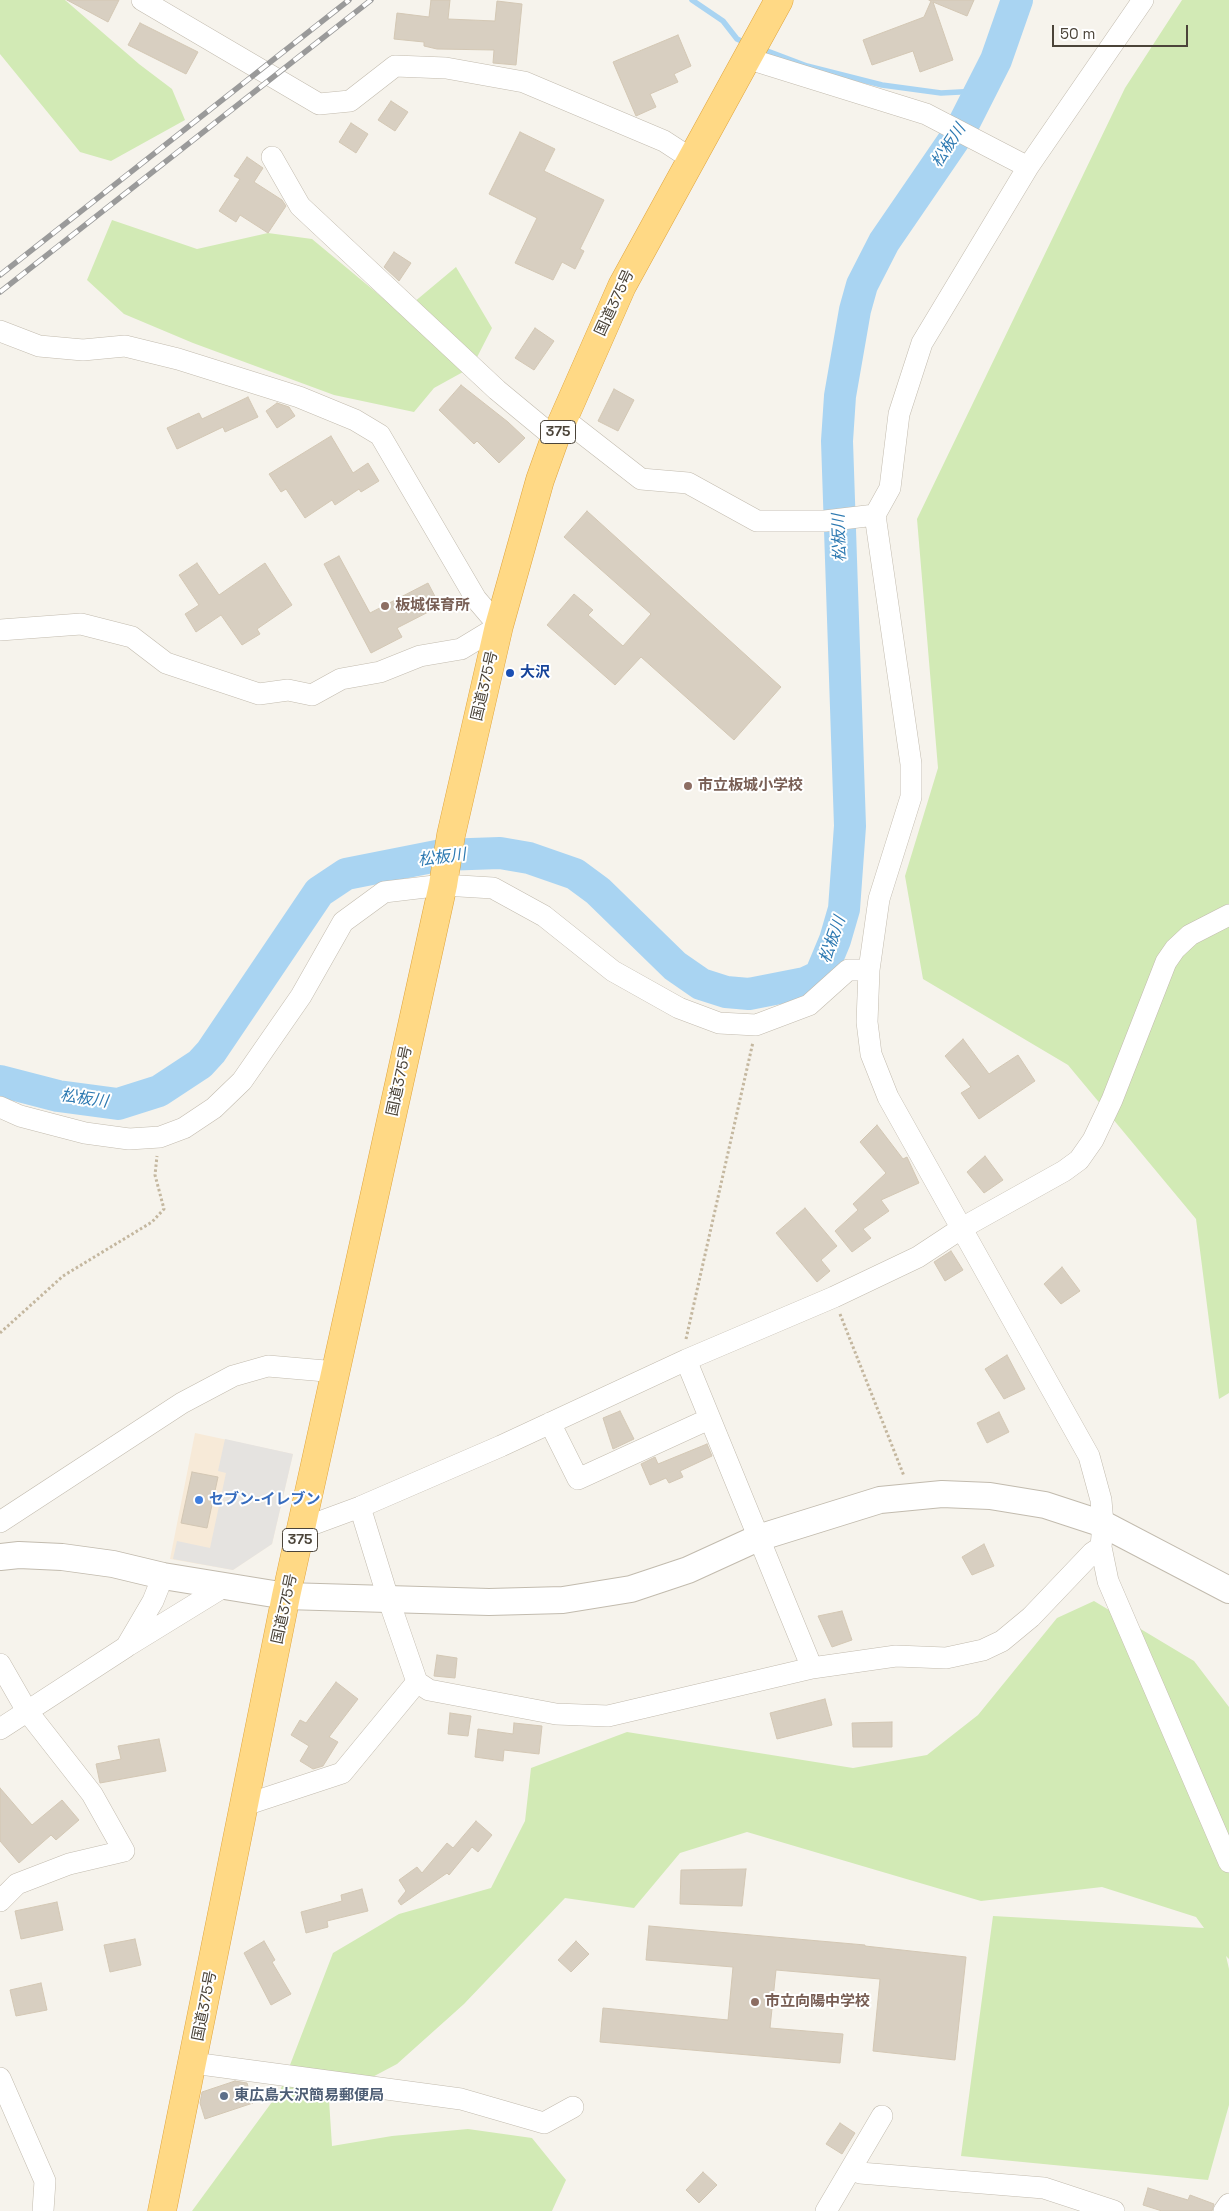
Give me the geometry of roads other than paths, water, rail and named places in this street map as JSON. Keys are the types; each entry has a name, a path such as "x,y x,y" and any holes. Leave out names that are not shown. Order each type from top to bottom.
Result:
{"highway":[{"name":"国道375号","path":"162,2211 286,1596 337,1372 444,878 451,835 499,626 540,480 622,286 690,158 779,0"}],"street":[{"path":"142,0 319,104 350,101 395,66 446,68 524,82 664,141 690,158"},
{"path":"272,157 300,206 497,390 641,480 688,482 757,521 825,521 866,516 890,488 899,414 922,343 1028,167 1143,0"},
{"path":"746,58 926,114 1028,167"},
{"path":"0,331 39,346 83,350 124,346 178,359 299,397 355,420 380,435 476,599 499,626 461,649 420,656 380,672 341,680 312,695 288,690 259,694 166,663 132,637 81,624 0,630"},
{"path":"866,516 911,764 911,797 879,900 869,970 867,1022 871,1054 888,1097 1088,1456 1101,1500 1102,1536 1108,1582 1229,1862"},
{"path":"0,1107 20,1116 85,1133 129,1139 160,1137 184,1128 214,1108 242,1081 301,996 343,922 384,892 444,878 492,888 544,916 612,971 679,1008 719,1023 756,1025 809,1005 848,970 869,970"},
{"path":"303,1528 360,1507 550,1423 686,1360 834,1298 918,1257 962,1228 1071,1165 1094,1140 1112,1100 1166,962 1175,949 1190,935 1229,915"},
{"path":"686,1360 812,1668"},
{"path":"0,1522 182,1403 233,1376 268,1366 337,1372"},
{"path":"550,1423 578,1479 709,1419"},
{"path":"0,1557 19,1555 62,1557 113,1564 163,1576 286,1596 489,1602 563,1600 641,1586 688,1570 758,1538 880,1500 942,1494 990,1496 1045,1505 1102,1536 1229,1590"},
{"path":"360,1507 388,1598 417,1682 429,1690 556,1714 608,1716 812,1668 896,1656 946,1658 983,1650 1002,1641 1031,1617 1092,1553 1102,1536"},
{"path":"126,1647 153,1601 163,1576"},
{"path":"0,1728 126,1647 226,1586"},
{"path":"0,1664 28,1711 92,1794 124,1851 69,1864 16,1884 0,1901"},
{"path":"245,1805 342,1773 417,1682"},
{"path":"193,2063 461,2099 544,2123 573,2107"},
{"path":"0,2078 45,2181 43,2211"},
{"path":"826,2211 882,2116"},
{"path":"851,2169 860,2173 1044,2188 1114,2211"},
{"path":"1224,2211 1229,2204"}],"waterway":[{"path":"692,0 723,21 737,39 748,44"},
{"name":"松板川","path":"0,1081 58,1096 118,1104 159,1091 200,1064 211,1052 319,892 346,874 442,855 500,853 529,858 575,874 598,891 675,966 701,984 726,992 749,994 805,983 820,976 835,940 844,909 850,826 837,441 840,396 855,310 862,285 884,242 960,131 996,60 1017,0"},
{"path":"762,49 807,66 882,85 941,93 979,91"}],"railway":[{"path":"0,275 349,0"},
{"path":"0,292 371,0"}],"place":[{"name":"板城保育所","path":"385,606"},
{"name":"大沢","path":"510,673"},
{"name":"市立板城小学校","path":"688,786"},
{"name":"セブン-イレブン","path":"199,1500"},
{"name":"市立向陽中学校","path":"755,2002"},
{"name":"東広島大沢簡易郵便局","path":"224,2096"}]}
